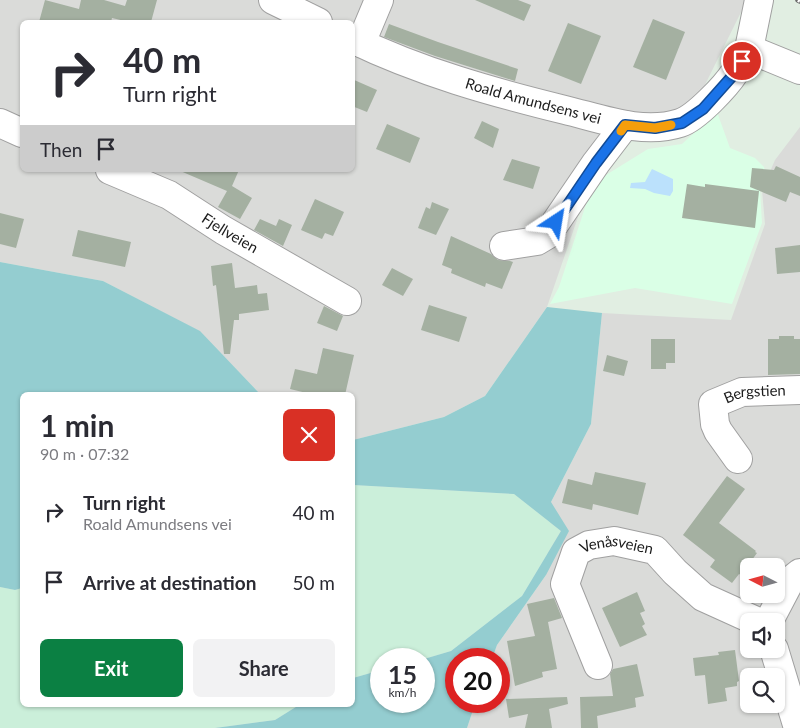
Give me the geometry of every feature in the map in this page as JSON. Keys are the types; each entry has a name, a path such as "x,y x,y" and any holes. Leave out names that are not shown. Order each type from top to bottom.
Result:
{"street":[{"path":"357,41 379,0"},
{"name":"Roald Amundsens vei","path":"357,41 402,61 446,77 519,99 625,125 655,128 682,123 703,109 735,73 749,49 759,0"},
{"path":"287,3 315,20"},
{"path":"749,49 800,70"},
{"path":"0,123 20,132"},
{"path":"504,246 536,242 547,235 586,176 625,125"},
{"name":"Fjellveien","path":"115,172 169,195 223,230 347,301"},
{"name":"Bergstien","path":"738,459 718,431 715,424 713,404 742,392 800,390"},
{"name":"Venåsveien","path":"598,665 565,584 576,552 589,545 614,541 654,550 703,597 740,614"},
{"path":"774,613 790,581 800,573"},
{"path":"777,658 798,728"}],"shaded area":[{"path":"0,0 747,0 695,105 679,117 609,127 547,307 485,396 444,417 355,439 355,392 258,392 199,331 103,281 0,262"},
{"path":"717,112 730,148 755,158 764,167 766,175 760,190 762,223 732,304 635,288 550,304 559,287 593,183 648,149 682,144"},
{"path":"800,127 800,728 467,728 472,713 510,713 510,648 496,648 546,575 551,502 591,424 602,313 731,320 765,224 762,190 775,160"},
{"path":"652,169 673,179 673,191 670,196 645,189 630,188 631,183 645,182"},
{"path":"0,262 103,281 200,331 258,392 20,392 20,589 15,590 0,587"},
{"path":"547,307 602,313 591,424 551,502 569,531 546,575 496,648 455,648 522,596 561,531 514,494 355,485 355,439 444,417 485,396"},
{"path":"355,485 514,494 561,531 522,596 455,648 445,648 445,653 435,656 435,648 370,648 370,673 355,677"},
{"path":"0,587 15,590 20,589 20,707 296,707 275,720 215,728 0,728"},
{"path":"445,653 445,713 472,713 467,728 215,728 275,720 296,707 355,707 355,677 370,673 370,713 435,713 435,656"}],"building":[{"path":"45,0 79,9 81,0 104,0 125,6 127,0 157,0 152,20 120,20 112,18 112,20 40,20"},
{"path":"475,0 518,0 531,5 524,21"},
{"path":"653,19 685,32 666,80 633,67"},
{"path":"568,23 601,36 581,84 548,71"},
{"path":"389,24 518,69 515,81 435,56 384,37"},
{"path":"355,80 377,90 367,112 355,107"},
{"path":"482,121 499,129 493,148 474,138"},
{"path":"387,124 420,138 410,163 376,149"},
{"path":"512,159 540,167 533,189 503,180"},
{"path":"776,166 800,177 800,196 790,192 786,202 750,187 752,168 774,170"},
{"path":"183,172 238,172 232,186 252,198 240,219 218,207 227,191"},
{"path":"687,184 705,187 705,184 759,191 755,228 682,218"},
{"path":"315,199 344,212 333,236 325,233 322,239 301,230"},
{"path":"432,202 449,209 436,235 418,228 426,207 430,209"},
{"path":"0,213 24,219 16,248 0,244"},
{"path":"260,219 276,226 279,219 292,225 283,246 254,230"},
{"path":"78,230 131,242 125,267 72,256"},
{"path":"451,236 491,254 498,260 513,262 502,289 486,283 485,287 451,273 452,269 442,265"},
{"path":"800,245 800,272 777,274 775,248"},
{"path":"232,263 235,288 257,285 258,294 267,293 269,310 239,314 239,320 234,320 230,354 224,354 216,285 213,286 211,266"},
{"path":"392,268 413,279 403,296 382,285"},
{"path":"429,305 467,317 459,342 421,330"},
{"path":"324,306 343,316 337,331 317,323"},
{"path":"779,336 794,336 794,339 800,339 800,374 768,375 768,339 779,339"},
{"path":"651,339 675,339 675,363 666,363 666,369 651,369"},
{"path":"323,348 354,355 346,392 302,392 290,389 295,369 317,374"},
{"path":"607,355 628,361 624,376 603,371"},
{"path":"595,472 646,483 638,515 593,504 592,510 562,503 568,479 592,485"},
{"path":"727,476 745,489 719,523 757,553 753,558 740,558 740,574 732,583 710,567 715,560 683,535"},
{"path":"637,592 645,611 640,613 645,624 642,626 647,635 620,647 602,608"},
{"path":"554,598 562,618 548,622 557,669 542,672 543,677 515,686 510,648 508,648 507,641 535,636 527,604"},
{"path":"735,650 739,681 737,686 725,688 727,701 708,704 705,675 695,676 693,658 719,655 718,652"},
{"path":"637,664 644,696 635,698 636,707 597,716 598,728 581,728 580,697 613,696 610,674 613,669"},
{"path":"567,697 568,704 549,709 552,728 525,728 528,714 509,718 510,699"}],"slow traffic":[{"path":"621,131 625,125 655,128 671,125"}],"route":[{"path":"556,222 581,184 625,125 655,128 682,123 703,109 735,73 742,61"}]}
